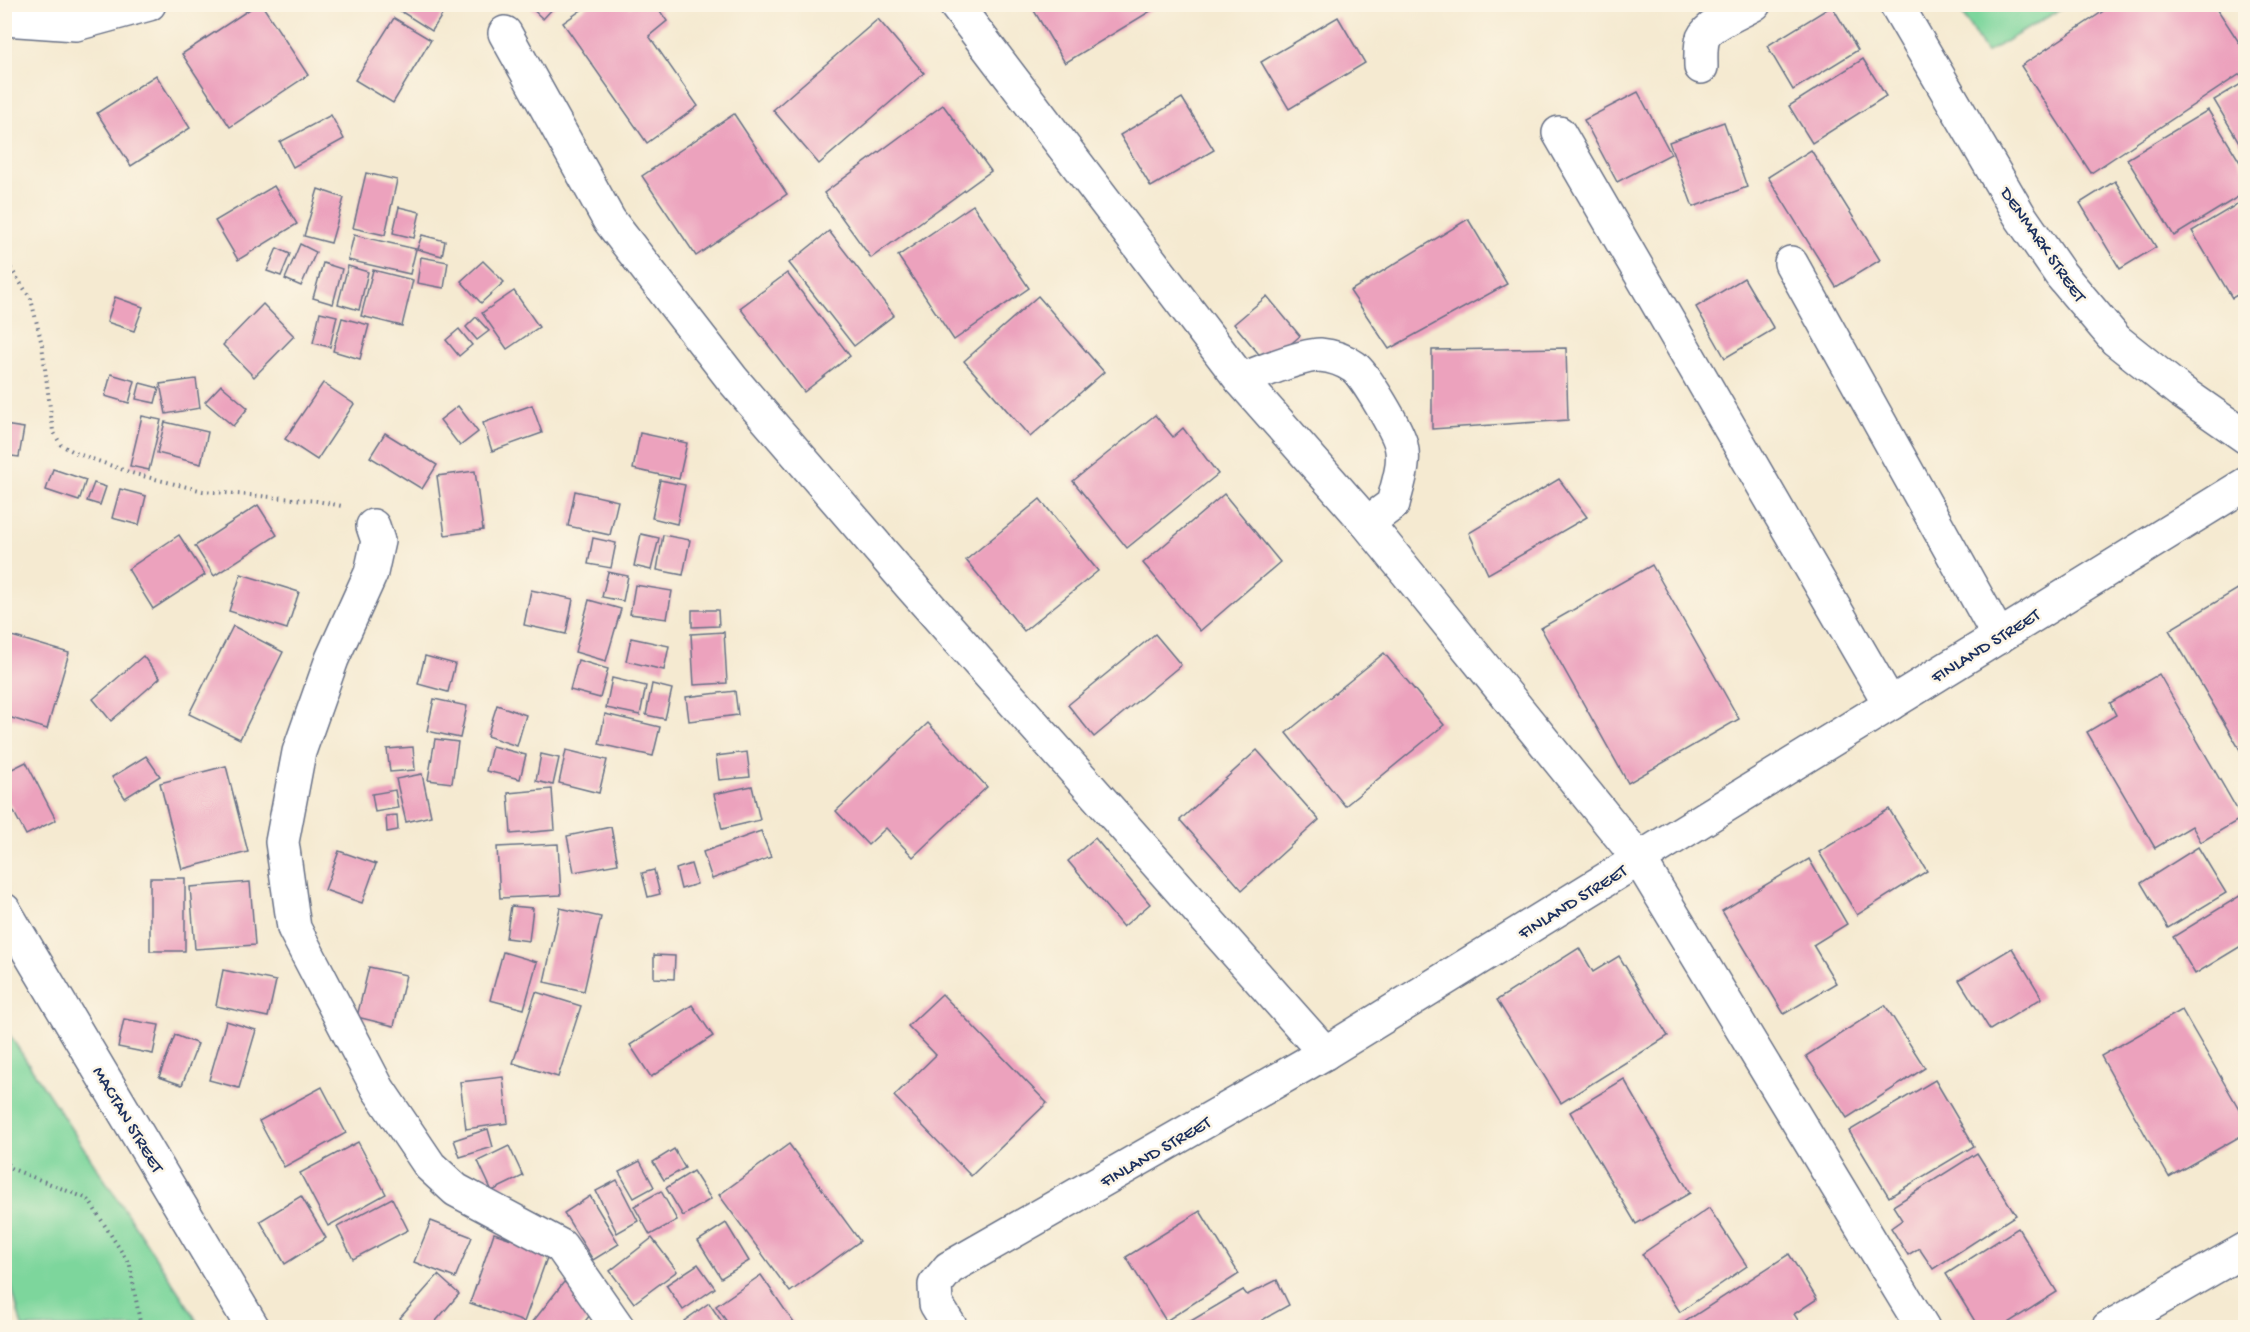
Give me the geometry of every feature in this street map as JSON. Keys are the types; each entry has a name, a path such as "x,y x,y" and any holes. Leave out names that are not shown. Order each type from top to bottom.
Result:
{"street":[{"path":"22,15 76,24 149,4"},
{"path":"955,4 1241,380 1367,523 1639,859 1923,1328"},
{"path":"1701,67 1702,41 1706,33 1754,4"},
{"name":"DENMARK STREET","path":"1896,4 2020,216 2061,275 2116,340 2180,391 2246,437"},
{"path":"505,33 609,220 733,380 911,586 1326,1053"},
{"path":"1559,133 1890,704"},
{"path":"1791,263 1999,637"},
{"path":"1241,380 1317,355 1339,358 1356,368 1393,426 1401,446 1402,467 1393,504 1367,523"},
{"name":"FINLAND STREET","path":"951,1328 936,1304 934,1285 949,1268 1326,1053 2246,484"},
{"path":"373,526 378,541 371,573 332,659 299,752 282,843 294,928 378,1089 430,1166 456,1190 561,1246 618,1328"},
{"name":"MACTAN STREET","path":"4,910 253,1328"},
{"path":"2108,1328 2246,1249"}],"path":[{"path":"4,258 31,298 42,345 53,431 61,445 78,454 135,474 203,491 317,501 342,506 356,511 373,526"},
{"path":"4,1158 9,1168 88,1199 130,1265 141,1328"}],"green space":[{"path":"1957,5 2068,5 1986,53"},
{"path":"5,1028 200,1327 22,1327 5,1261"}],"building":[{"path":"396,4 449,4 432,31 394,7"},
{"path":"527,4 557,4 543,19"},
{"path":"590,4 627,4 630,8 634,4 655,4 667,21 649,36 698,106 647,143 563,23"},
{"path":"1030,4 1158,4 1159,6 1065,63"},
{"path":"2114,4 2214,4 2246,53 2246,70 2091,173 2021,66"},
{"path":"256,5 262,5 308,75 230,127 182,54"},
{"path":"1832,6 1858,50 1793,90 1767,46"},
{"path":"1338,17 1365,63 1289,109 1261,62"},
{"path":"394,18 431,40 393,103 355,80"},
{"path":"878,19 924,73 819,164 773,110"},
{"path":"1863,59 1886,96 1812,143 1789,106"},
{"path":"156,75 190,128 131,166 97,113"},
{"path":"2246,81 2246,154 2214,100"},
{"path":"1638,92 1671,154 1617,182 1584,120"},
{"path":"1182,98 1214,150 1151,187 1120,135"},
{"path":"943,105 991,171 871,258 824,193"},
{"path":"2208,110 2246,172 2246,192 2174,236 2127,159"},
{"path":"734,114 787,194 696,256 642,176"},
{"path":"331,115 344,139 293,167 280,142"},
{"path":"1724,122 1747,187 1693,207 1669,142"},
{"path":"1811,150 1880,260 1836,287 1768,177"},
{"path":"366,173 397,180 385,235 353,228"},
{"path":"2115,181 2156,247 2120,269 2080,203"},
{"path":"274,186 297,224 238,260 215,221"},
{"path":"318,189 344,198 331,243 304,236"},
{"path":"2246,199 2246,290 2232,298 2192,231"},
{"path":"973,205 1029,288 954,340 898,256"},
{"path":"399,207 420,212 414,238 393,233"},
{"path":"1468,219 1507,284 1389,349 1350,291"},
{"path":"829,231 894,315 854,346 789,263"},
{"path":"354,235 416,249 410,274 348,260"},
{"path":"422,235 445,241 442,256 417,249"},
{"path":"300,244 316,252 301,286 285,279"},
{"path":"277,248 290,254 281,276 267,271"},
{"path":"421,257 448,262 444,288 417,283"},
{"path":"483,261 504,282 481,303 461,281"},
{"path":"323,263 342,269 333,304 313,298"},
{"path":"348,266 368,272 359,310 338,304"},
{"path":"373,270 413,280 402,326 361,316"},
{"path":"787,273 850,356 804,392 740,308"},
{"path":"1744,278 1774,329 1725,358 1696,307"},
{"path":"514,291 539,327 507,349 482,313"},
{"path":"1038,296 1104,372 1030,437 964,361"},
{"path":"1267,296 1300,336 1267,364 1234,324"},
{"path":"115,297 143,307 134,331 107,322"},
{"path":"263,304 294,336 254,377 223,345"},
{"path":"320,312 337,316 330,347 313,343"},
{"path":"476,317 489,331 477,340 466,327"},
{"path":"342,318 369,325 360,359 333,351"},
{"path":"459,329 472,345 459,356 446,340"},
{"path":"1566,348 1568,420 1432,429 1432,350"},
{"path":"111,374 135,381 129,403 105,396"},
{"path":"196,379 200,408 166,414 160,384"},
{"path":"140,383 159,388 155,403 136,399"},
{"path":"323,383 354,404 317,460 285,439"},
{"path":"221,385 248,408 233,426 205,402"},
{"path":"532,405 542,433 492,451 483,423"},
{"path":"458,406 478,432 460,446 440,420"},
{"path":"1155,415 1173,437 1183,428 1218,474 1127,548 1073,481"},
{"path":"142,416 161,420 149,470 130,466"},
{"path":"165,422 208,432 201,464 157,453"},
{"path":"4,425 24,428 19,457 4,455"},
{"path":"385,433 437,465 422,489 370,457"},
{"path":"640,433 687,443 679,479 633,469"},
{"path":"53,469 86,480 79,501 46,490"},
{"path":"475,471 483,530 445,535 437,476"},
{"path":"1559,479 1587,517 1488,574 1469,533"},
{"path":"660,480 685,485 677,524 652,518"},
{"path":"94,483 106,487 100,505 87,501"},
{"path":"120,489 146,496 139,525 112,518"},
{"path":"575,491 618,501 610,535 568,526"},
{"path":"1224,494 1280,562 1200,631 1143,563"},
{"path":"1040,499 1098,571 1024,631 966,560"},
{"path":"258,505 277,535 214,576 195,546"},
{"path":"641,534 659,538 651,570 634,566"},
{"path":"179,535 205,575 153,609 128,569"},
{"path":"663,535 690,540 683,575 657,570"},
{"path":"593,538 616,543 611,568 588,564"},
{"path":"1652,565 1739,719 1628,783 1541,628"},
{"path":"608,572 628,576 623,601 602,597"},
{"path":"241,574 299,592 287,629 229,611"},
{"path":"2246,584 2246,760 2169,630"},
{"path":"635,585 672,591 667,619 630,614"},
{"path":"531,590 573,599 566,634 524,625"},
{"path":"589,600 621,609 606,661 575,652"},
{"path":"692,610 718,610 719,626 692,627"},
{"path":"233,626 283,652 240,739 189,714"},
{"path":"724,632 727,683 694,685 691,634"},
{"path":"5,634 69,653 47,729 5,716"},
{"path":"1155,634 1181,665 1094,737 1068,705"},
{"path":"631,638 669,646 664,670 626,661"},
{"path":"1384,653 1444,725 1345,806 1286,733"},
{"path":"143,656 160,678 111,721 93,699"},
{"path":"425,656 455,664 448,692 418,684"},
{"path":"578,660 608,669 600,698 570,690"},
{"path":"2159,674 2242,818 2201,842 2192,826 2155,848 2087,732 2116,715 2110,703"},
{"path":"612,678 646,686 640,715 606,708"},
{"path":"652,684 672,689 665,719 646,715"},
{"path":"735,691 738,715 689,721 686,697"},
{"path":"434,699 467,706 460,738 427,731"},
{"path":"497,705 526,715 517,746 487,736"},
{"path":"605,714 660,727 653,756 599,744"},
{"path":"928,723 987,787 913,857 886,828 868,845 836,811"},
{"path":"435,739 458,742 452,783 428,780"},
{"path":"492,746 526,755 520,779 486,771"},
{"path":"413,747 415,770 390,772 387,749"},
{"path":"566,750 607,760 599,793 559,783"},
{"path":"1257,750 1319,820 1242,890 1180,820"},
{"path":"747,752 750,777 719,780 716,756"},
{"path":"541,754 559,758 553,785 536,781"},
{"path":"146,756 160,776 125,798 112,777"},
{"path":"26,762 56,820 26,835 4,793 4,773"},
{"path":"226,766 248,852 182,869 160,783"},
{"path":"422,774 431,816 406,822 396,779"},
{"path":"752,786 760,820 722,829 714,794"},
{"path":"552,789 555,830 511,834 508,793"},
{"path":"395,790 398,808 375,812 372,794"},
{"path":"1889,809 1927,871 1857,915 1819,852"},
{"path":"397,815 398,830 387,832 386,816"},
{"path":"611,827 618,864 574,872 567,836"},
{"path":"761,831 771,857 712,879 703,852"},
{"path":"1095,838 1150,904 1123,927 1068,861"},
{"path":"558,844 561,895 500,898 497,847"},
{"path":"2198,847 2226,893 2168,928 2141,883"},
{"path":"339,851 376,864 362,903 325,890"},
{"path":"1809,859 1847,924 1813,945 1836,983 1784,1014 1722,911"},
{"path":"691,864 697,884 681,889 676,869"},
{"path":"654,870 660,894 648,897 642,873"},
{"path":"150,878 185,878 185,951 150,951"},
{"path":"250,882 255,945 195,949 190,887"},
{"path":"2246,892 2246,943 2195,974 2173,937"},
{"path":"511,906 533,908 529,941 506,938"},
{"path":"560,908 601,917 584,991 544,982"},
{"path":"1579,948 1593,972 1619,956 1668,1036 1561,1103 1497,1000"},
{"path":"2012,948 2042,998 1990,1030 1959,980"},
{"path":"503,952 537,962 524,1009 490,1000"},
{"path":"654,955 675,956 674,979 654,978"},
{"path":"369,967 406,975 394,1026 357,1017"},
{"path":"223,970 276,981 268,1017 216,1006"},
{"path":"536,992 581,1006 558,1077 513,1063"},
{"path":"942,994 1047,1103 971,1176 894,1096 936,1055 908,1026"},
{"path":"692,1005 713,1036 651,1077 630,1045"},
{"path":"1885,1005 1925,1068 1847,1118 1806,1056"},
{"path":"2182,1010 2246,1121 2246,1133 2169,1177 2101,1056"},
{"path":"124,1019 159,1025 153,1054 118,1047"},
{"path":"226,1021 256,1030 239,1088 209,1080"},
{"path":"175,1035 198,1044 182,1085 159,1077"},
{"path":"503,1077 508,1123 466,1129 460,1082"},
{"path":"1624,1079 1690,1193 1636,1224 1570,1112"},
{"path":"1935,1080 1974,1146 1889,1197 1849,1131"},
{"path":"322,1087 346,1133 284,1167 259,1121"},
{"path":"488,1129 493,1147 460,1157 454,1140"},
{"path":"358,1142 386,1194 328,1226 300,1173"},
{"path":"789,1144 860,1241 790,1292 719,1195"},
{"path":"509,1146 523,1176 492,1191 478,1161"},
{"path":"674,1149 685,1168 664,1180 653,1162"},
{"path":"1977,1153 2016,1215 1933,1269 1919,1248 1908,1255 1891,1228 1902,1220 1893,1206"},
{"path":"640,1161 654,1187 634,1198 619,1172"},
{"path":"693,1171 711,1199 683,1216 666,1188"},
{"path":"617,1180 638,1221 617,1233 596,1191"},
{"path":"661,1191 677,1220 650,1235 634,1206"},
{"path":"301,1196 326,1238 285,1264 260,1221"},
{"path":"590,1196 619,1244 593,1260 564,1213"},
{"path":"392,1198 408,1230 353,1259 337,1227"},
{"path":"1709,1208 1747,1266 1680,1312 1642,1254"},
{"path":"1200,1211 1239,1274 1166,1321 1126,1257"},
{"path":"431,1221 472,1237 455,1278 414,1262"},
{"path":"726,1223 749,1261 721,1278 698,1241"},
{"path":"2018,1228 2057,1292 2000,1328 1979,1328 1946,1274"},
{"path":"494,1233 549,1252 524,1322 470,1303"},
{"path":"652,1238 677,1271 634,1303 610,1271"},
{"path":"1789,1254 1817,1299 1794,1314 1803,1328 1681,1328 1680,1325"},
{"path":"698,1264 715,1288 683,1310 666,1285"},
{"path":"438,1275 459,1294 430,1328 411,1328 400,1318"},
{"path":"761,1275 796,1326 793,1328 731,1328 716,1306"},
{"path":"1277,1280 1289,1305 1262,1320 1266,1328 1179,1328 1243,1290 1247,1295"},
{"path":"564,1282 596,1307 580,1328 528,1328"},
{"path":"709,1303 726,1328 689,1328 684,1321"}]}
